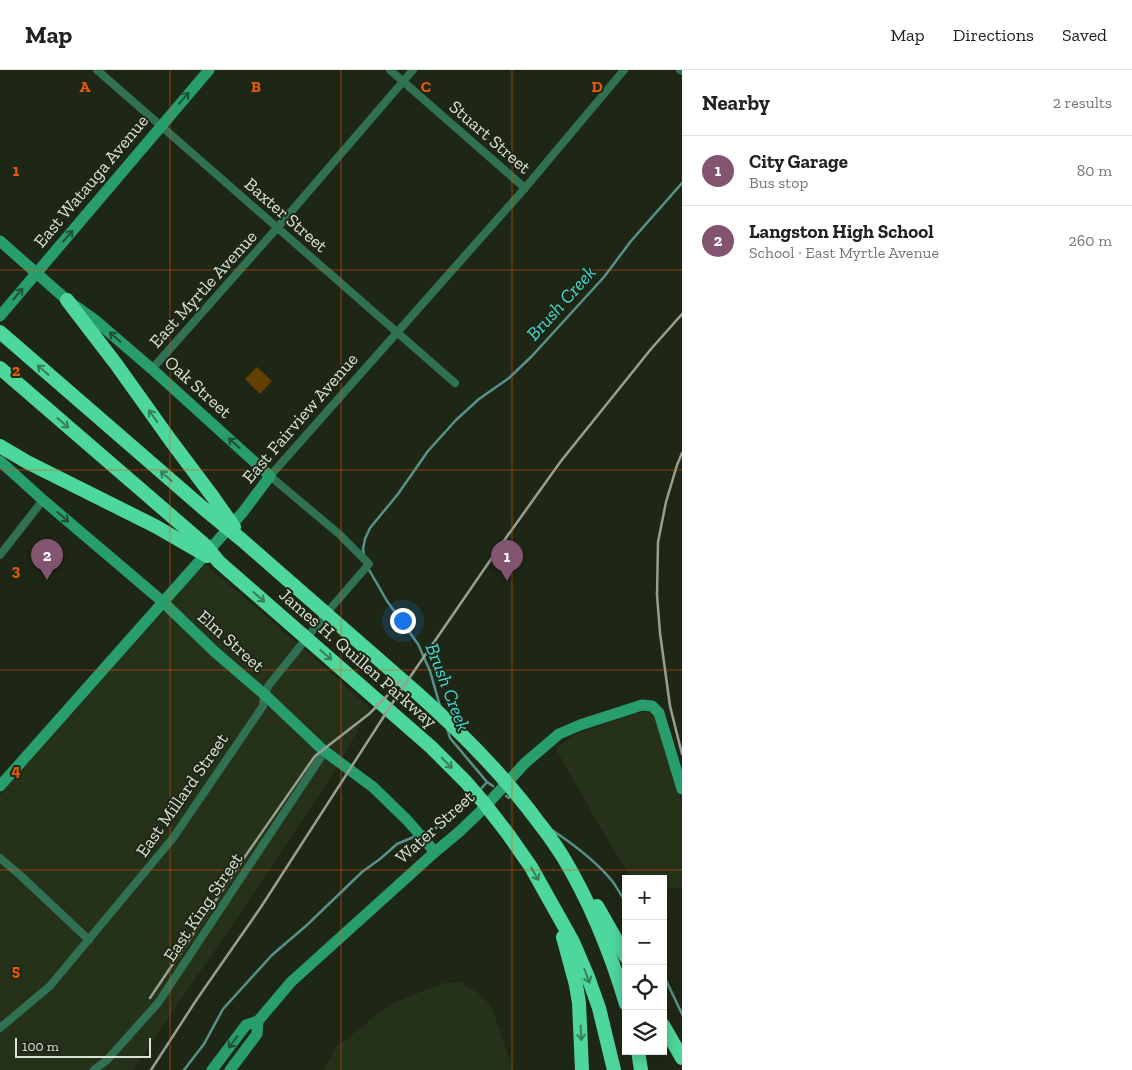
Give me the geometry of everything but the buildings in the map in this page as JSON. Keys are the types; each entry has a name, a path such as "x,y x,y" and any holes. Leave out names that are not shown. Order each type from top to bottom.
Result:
{"highway":[{"path":"67,300 247,544"},
{"name":"James H. Quillen Parkway","path":"0,332 309,598 438,712 490,764 530,811 578,882 606,946 622,990"},
{"path":"0,368 183,535"},
{"path":"0,446 27,462 155,526 183,535"},
{"name":"James H. Quillen Parkway","path":"183,535 200,552 224,566 431,747 478,796 531,867 573,942 599,1008 614,1070"},
{"path":"578,882 593,900 622,950"},
{"path":"558,917 576,985 580,1018 582,1070"},
{"path":"667,1032 682,1058"},
{"path":"639,1055 641,1070"}],"street":[{"name":"Baxter Street","path":"97,70 455,383"},
{"name":"East Watauga Avenue","path":"0,316 209,70"},
{"name":"Stuart Street","path":"390,70 525,188"},
{"name":"East Myrtle Avenue","path":"152,369 413,70"},
{"name":"East Fairview Avenue","path":"0,786 243,512 270,476 525,188 624,70"},
{"name":"Oak Street","path":"0,241 67,300 95,320 152,369 270,476 339,534 369,564"},
{"name":"Elm Street","path":"0,461 163,602 215,652 264,694 325,751 373,787 407,820 431,847"},
{"path":"0,554 43,500"},
{"name":"East Millard Street","path":"0,1028 50,986 173,838 263,706 264,694 269,685 369,564"},
{"name":"Water Street","path":"212,1070 246,1025 258,1021 291,982 431,847 459,832 525,763 559,734 580,725 642,706 652,706 659,713 682,788"},
{"name":"East King Street","path":"94,1070 107,1060 158,1003 325,751"},
{"path":"0,858 89,940"},
{"name":"Water Street","path":"230,1070 257,1034 258,1021"}],"shaded area":[{"path":"257,367 272,381 260,394 245,379"},
{"path":"204,563 370,708 336,769 133,1070 0,1070 0,795"},
{"path":"648,712 657,719 682,804 682,887 667,889 667,875 630,875 556,749 573,735 636,713"},
{"path":"444,983 461,983 477,992 491,1006 513,1070 324,1070 336,1047 392,1003"}],"waterway":[{"name":"Brush Creek","path":"364,556 365,539 370,528 398,494 428,451 456,420 479,399 509,378 532,356 604,277 631,241 682,183"},
{"name":"Brush Creek","path":"368,568 387,601 418,644 430,671 440,706"},
{"name":"Brush Creek","path":"447,728 450,738 487,782 493,786"},
{"name":"Brush Creek","path":"480,790 487,782"},
{"name":"Brush Creek","path":"423,833 443,825 472,797"},
{"path":"552,830 600,867 622,896"},
{"name":"Brush Creek","path":"184,1070 204,1044 223,1009 272,955 307,925 362,872 397,844 416,836"},
{"path":"667,982 682,1014"}],"railway":[{"path":"151,1070 197,999 261,907 397,696 498,549 561,461 651,349 682,314"},
{"path":"682,453 666,502 658,542 657,595 670,706 682,754"},
{"path":"150,998 315,756 369,714 400,680"}],"place":[{"name":"Langston High School","path":"47,580"},
{"name":"City Garage","path":"507,581"}]}
